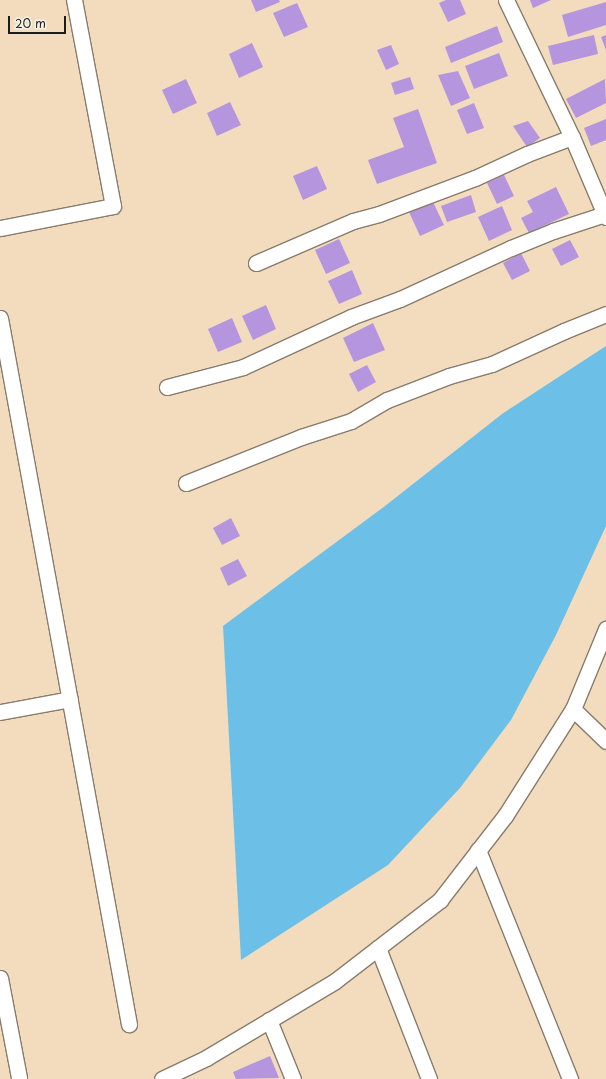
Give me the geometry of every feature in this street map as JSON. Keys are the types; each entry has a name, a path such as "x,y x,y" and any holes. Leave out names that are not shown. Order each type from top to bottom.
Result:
{"street":[{"path":"0,228 113,206 74,0"},
{"path":"167,386 243,367 351,317 400,299 511,248 553,232 605,216 572,137 506,0"},
{"path":"256,263 354,221 379,214 475,178 527,154 572,137"},
{"path":"186,483 301,437 351,421 386,400 449,376 492,364 564,331 606,314"},
{"path":"0,318 129,1024"},
{"path":"162,1079 206,1058 335,981 440,900 505,816 573,709 606,629"},
{"path":"0,712 70,699"},
{"path":"573,709 606,741"},
{"path":"478,850 570,1079"},
{"path":"378,948 429,1079"},
{"path":"0,978 19,1078"},
{"path":"270,1020 293,1079"}],"water":[{"path":"606,346 606,526 556,635 511,720 460,788 388,865 241,960 223,626 385,506 502,414"}],"building":[{"path":"251,0 279,0 280,2 256,12"},
{"path":"446,0 460,0 466,14 448,22 439,3"},
{"path":"530,0 551,0 533,8"},
{"path":"606,2 606,25 568,37 562,15"},
{"path":"297,3 308,27 284,37 273,13"},
{"path":"497,26 503,42 451,63 445,47"},
{"path":"594,35 598,54 553,65 548,46"},
{"path":"606,35 606,50 601,37"},
{"path":"252,43 263,67 239,78 229,54"},
{"path":"391,45 399,64 386,70 377,50"},
{"path":"499,53 508,76 474,89 465,66"},
{"path":"458,71 470,98 451,106 438,75"},
{"path":"410,77 414,89 395,95 391,83"},
{"path":"186,79 197,103 173,114 162,90"},
{"path":"605,79 606,103 576,118 566,99"},
{"path":"230,102 241,125 217,136 207,113"},
{"path":"474,103 484,128 467,134 457,110"},
{"path":"418,109 437,163 377,184 368,160 404,147 393,118"},
{"path":"606,119 606,140 591,146 584,128"},
{"path":"528,121 540,138 527,147 513,126"},
{"path":"317,166 327,189 303,200 293,176"},
{"path":"504,175 514,196 497,204 487,183"},
{"path":"556,187 569,214 529,233 521,218 533,212 527,201"},
{"path":"471,195 476,212 447,222 441,206"},
{"path":"433,202 444,225 420,236 409,212"},
{"path":"502,206 512,230 489,241 478,217"},
{"path":"339,239 350,263 326,274 315,250"},
{"path":"570,240 579,257 561,266 552,249"},
{"path":"521,253 530,271 512,280 503,263"},
{"path":"352,270 362,294 339,304 328,281"},
{"path":"266,305 276,329 253,340 242,316"},
{"path":"232,318 242,342 218,352 208,329"},
{"path":"373,323 385,350 354,362 343,338"},
{"path":"367,365 376,382 358,392 349,374"},
{"path":"231,518 240,536 222,545 213,528"},
{"path":"238,559 247,576 228,586 220,568"},
{"path":"270,1056 279,1078 236,1079 233,1072"}]}
